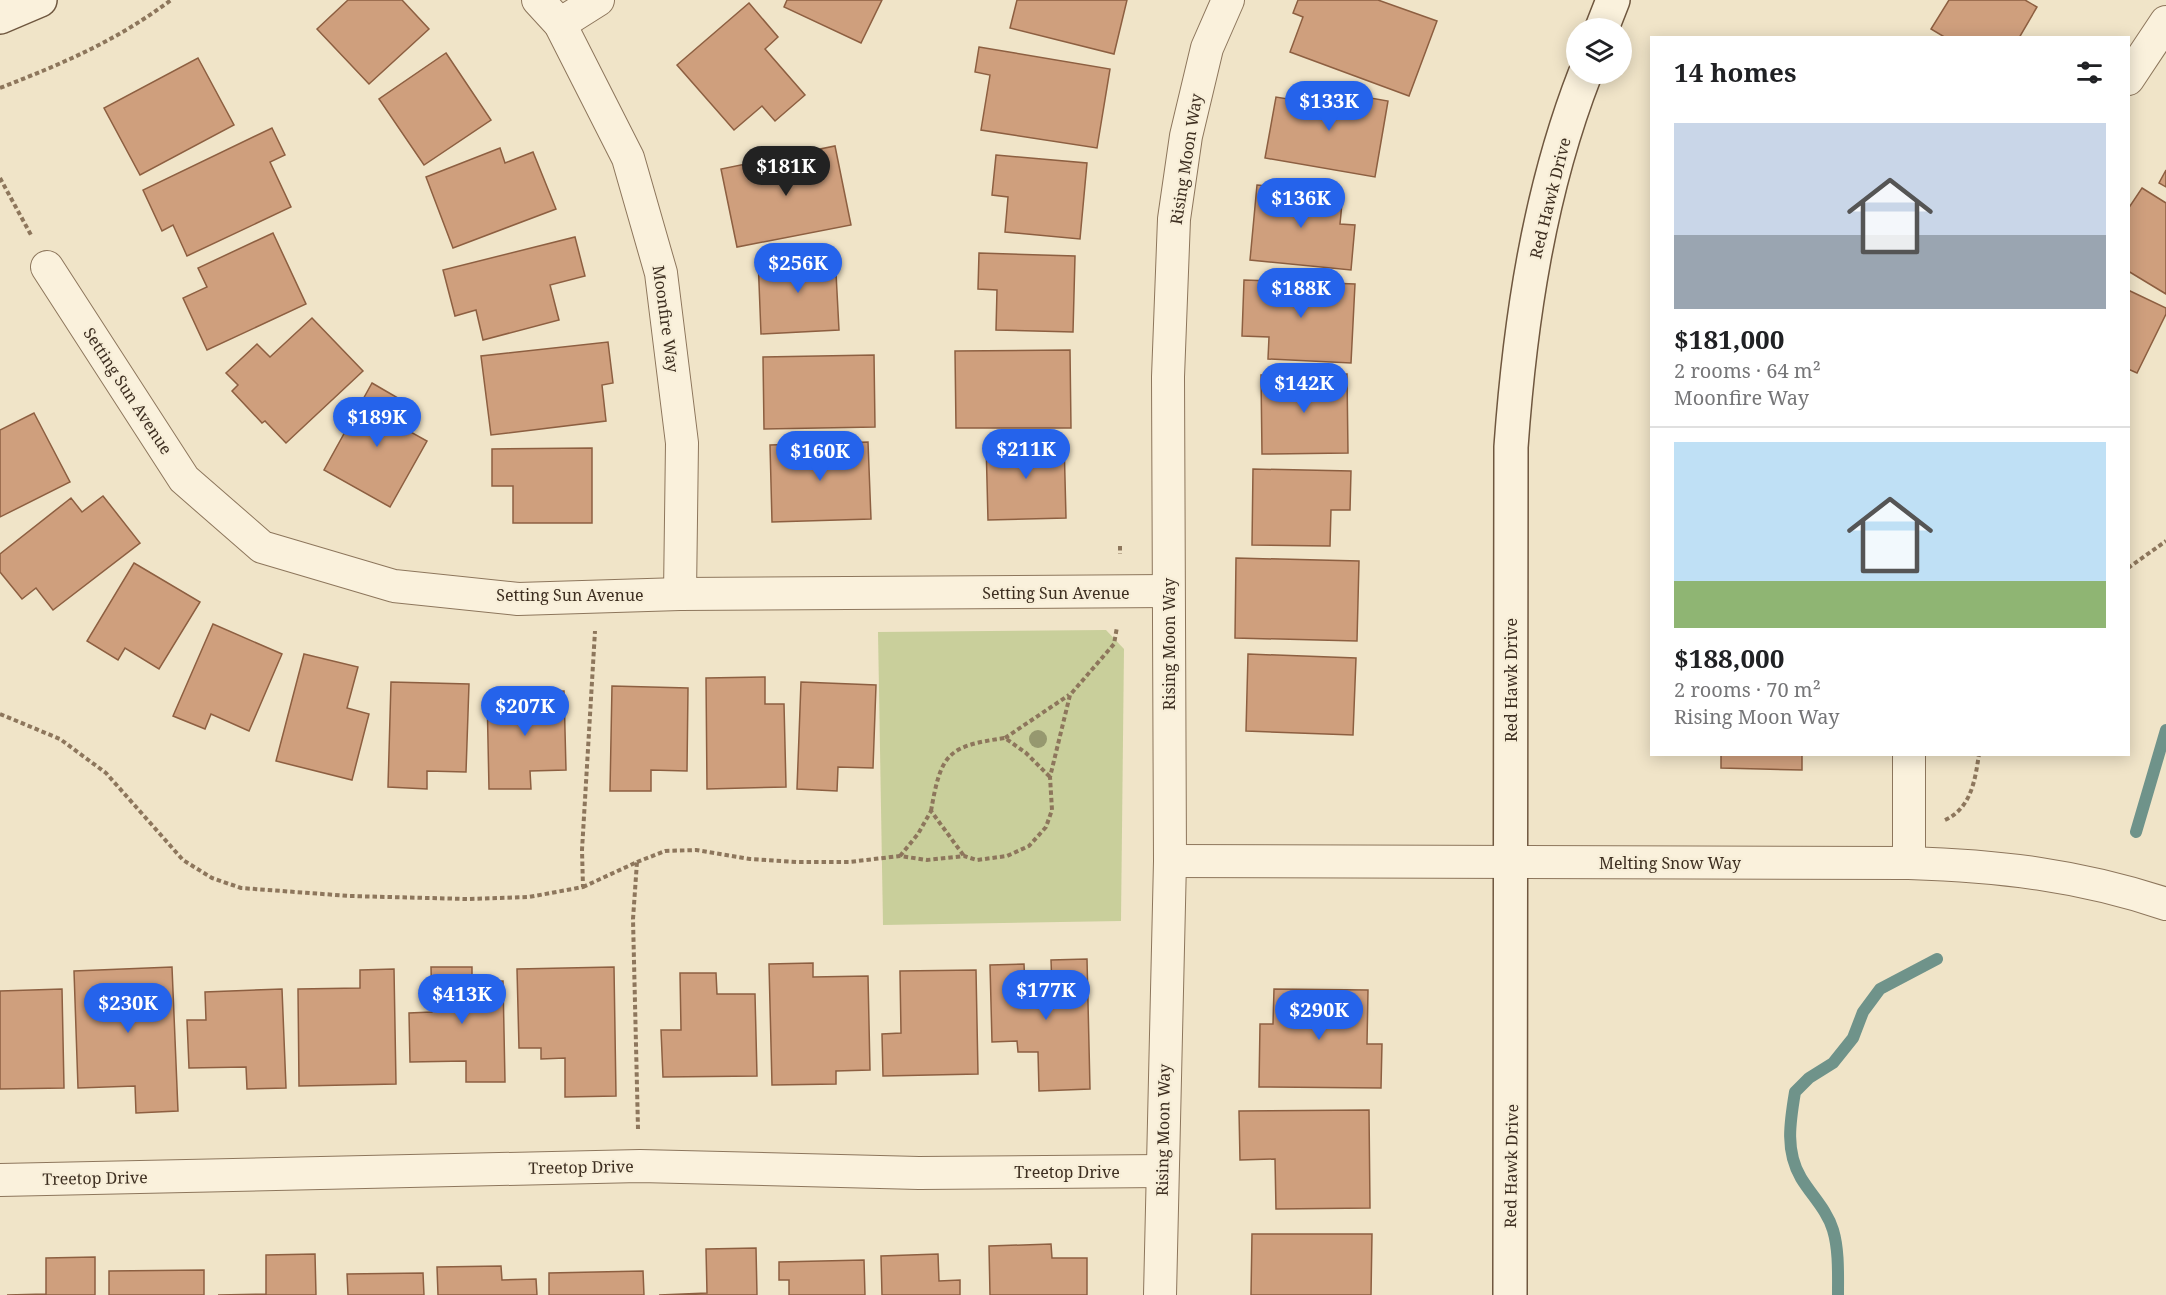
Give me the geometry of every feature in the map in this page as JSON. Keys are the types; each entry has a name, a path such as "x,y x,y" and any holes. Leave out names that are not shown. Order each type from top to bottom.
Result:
{"street":[{"path":"0,17 39,0"},
{"name":"Moonfire Way","path":"538,0 560,24 628,158 662,273 682,443 680,594"},
{"path":"560,24 598,0"},
{"name":"Rising Moon Way","path":"1160,1295 1170,861 1168,377 1174,219 1186,136 1207,48 1228,0"},
{"path":"1606,18 1613,0"},
{"path":"2130,76 2166,22"},
{"name":"Red Hawk Drive","path":"1510,1295 1511,447 1515,385 1525,308 1539,236 1557,161 1582,84"},
{"name":"Setting Sun Avenue","path":"47,267 184,479 262,547 394,586 518,599 680,594 1168,591"},
{"path":"1909,756 1909,863"},
{"name":"Melting Snow Way","path":"1170,861 1909,863 1987,866 2033,872 2126,891 2166,904"},
{"name":"Treetop Drive","path":"0,1180 640,1166 920,1173 1162,1171"}],"path":[{"path":"0,88 76,59 120,35 171,0"},
{"path":"0,178 47,267"},
{"path":"2130,567 2166,541"},
{"path":"900,856 918,834 931,811 942,764 952,753 973,743 1005,738 1070,695 1114,644 1122,593 1120,546"},
{"path":"583,887 582,850 598,597"},
{"path":"0,714 60,739 106,773 183,860 212,878 242,888 350,897 467,899 529,897 583,887 665,851 696,850 750,859 797,862 849,862 900,856 927,860 964,856 977,860 1007,856 1029,846 1046,827 1052,810 1050,777 1070,695"},
{"path":"1005,738 1026,753 1050,777"},
{"path":"1909,825 1947,820 1960,811 1970,795 1979,756"},
{"path":"931,811 964,856"},
{"path":"637,862 633,919 640,1166"}],"green space":[{"path":"1106,630 1124,649 1121,921 883,925 878,632"}],"building":[{"path":"348,0 402,0 429,29 369,84 317,29"},
{"path":"787,0 882,0 861,43 784,7"},
{"path":"1017,0 1127,0 1114,54 1010,28"},
{"path":"1298,0 1378,0 1437,21 1409,96 1290,52 1303,17 1293,13"},
{"path":"1949,0 2025,0 2037,7 2020,36 1943,36 1931,29"},
{"path":"749,3 778,37 765,49 805,95 775,121 762,106 734,130 677,65"},
{"path":"979,47 1110,69 1097,148 981,130 990,75 975,72"},
{"path":"446,53 491,120 424,165 379,99"},
{"path":"198,58 234,125 140,175 104,108"},
{"path":"1308,87 1388,101 1375,177 1265,158 1276,97 1306,102"},
{"path":"272,128 285,155 270,162 291,207 187,256 173,225 162,231 143,190"},
{"path":"835,146 851,225 737,247 721,169"},
{"path":"500,148 505,163 533,152 556,209 453,248 426,177"},
{"path":"996,155 1087,163 1080,239 1005,232 1008,197 992,195"},
{"path":"2166,170 2166,187 2159,183"},
{"path":"1257,185 1343,193 1340,224 1355,225 1351,270 1250,260"},
{"path":"2142,188 2166,203 2166,294 2130,272 2130,206"},
{"path":"273,233 306,304 207,350 183,298 207,287 198,268"},
{"path":"575,237 585,276 550,285 559,320 483,340 476,310 455,316 443,270"},
{"path":"979,253 1075,256 1073,332 996,330 997,290 978,289"},
{"path":"835,254 839,330 761,334 758,258"},
{"path":"1244,280 1355,284 1351,363 1268,359 1269,337 1242,336"},
{"path":"2130,291 2166,308 2166,314 2137,373 2130,370"},
{"path":"312,318 363,371 286,443 265,421 262,423 232,391 238,385 226,373 257,344 270,357"},
{"path":"608,342 613,383 602,385 606,421 491,435 481,356"},
{"path":"1070,350 1071,428 956,428 955,351"},
{"path":"874,355 875,427 764,429 763,357"},
{"path":"1347,374 1348,453 1262,454 1261,375"},
{"path":"372,383 410,405 398,425 427,441 390,507 324,470"},
{"path":"34,413 70,482 0,517 0,430"},
{"path":"1064,440 1066,518 988,520 986,442"},
{"path":"868,442 871,519 772,522 770,445"},
{"path":"592,448 592,523 513,523 513,486 492,486 492,449"},
{"path":"1253,469 1351,471 1350,510 1331,510 1330,546 1252,545"},
{"path":"103,496 140,543 53,610 36,588 22,599 0,572 0,554 71,498 82,512"},
{"path":"1236,558 1359,561 1357,641 1235,638"},
{"path":"134,563 200,602 159,669 125,648 118,660 87,641"},
{"path":"213,624 282,654 249,731 211,714 205,729 173,716"},
{"path":"304,654 358,667 347,708 369,714 352,780 276,761"},
{"path":"1248,654 1356,658 1353,735 1246,731"},
{"path":"765,677 765,704 784,704 786,787 707,789 706,678"},
{"path":"391,682 469,684 466,772 427,771 427,789 388,787"},
{"path":"801,682 876,685 873,768 838,767 837,791 797,789"},
{"path":"612,686 688,688 687,771 651,770 651,791 610,791"},
{"path":"564,691 566,770 530,771 531,789 489,789 487,693"},
{"path":"1721,756 1802,756 1802,770 1721,768"},
{"path":"1087,959 1090,1089 1039,1091 1038,1052 1018,1052 1017,1041 992,1042 990,965 1024,964 1025,988 1052,987 1051,960"},
{"path":"813,963 813,977 868,976 870,1070 836,1071 836,1084 772,1085 769,964"},
{"path":"172,967 178,1111 136,1113 135,1086 78,1088 74,971"},
{"path":"431,967 472,967 472,981 503,981 505,1082 466,1082 466,1061 410,1062 409,1013 432,1012"},
{"path":"614,967 616,1096 565,1097 565,1058 541,1059 541,1048 519,1048 517,969"},
{"path":"394,969 396,1084 299,1086 298,989 360,988 360,970"},
{"path":"976,970 978,1074 883,1076 882,1034 901,1033 900,971"},
{"path":"680,973 716,973 717,994 755,994 757,1076 663,1077 661,1030 681,1030"},
{"path":"62,989 64,1088 0,1089 0,991"},
{"path":"282,989 286,1088 247,1089 246,1067 189,1068 187,1020 206,1020 205,992"},
{"path":"1274,989 1368,990 1367,1044 1382,1044 1381,1088 1259,1087 1260,1024 1273,1024"},
{"path":"1369,1110 1370,1208 1276,1209 1275,1159 1240,1160 1239,1111"},
{"path":"1252,1234 1372,1234 1371,1295 1251,1295"},
{"path":"1051,1244 1052,1258 1087,1258 1087,1295 990,1295 989,1246"},
{"path":"756,1248 757,1295 659,1295 707,1293 706,1249"},
{"path":"315,1254 316,1295 218,1295 266,1294 266,1255"},
{"path":"938,1254 939,1281 960,1280 960,1295 882,1295 881,1256"},
{"path":"95,1257 95,1295 7,1295 46,1294 46,1258"},
{"path":"864,1260 865,1295 789,1295 789,1280 779,1280 779,1262"},
{"path":"501,1266 502,1280 536,1279 537,1295 438,1295 437,1267"},
{"path":"204,1270 204,1295 109,1295 109,1271"},
{"path":"643,1271 644,1295 549,1295 549,1273"},
{"path":"423,1273 424,1295 348,1295 347,1274"}],"waterway":[{"path":"2136,832 2166,730"},
{"path":"1838,1295 1837,1254 1833,1230 1823,1210 1801,1178 1793,1157 1790,1125 1795,1092 1809,1078 1833,1063 1853,1038 1863,1012 1880,989 1937,959"}]}
